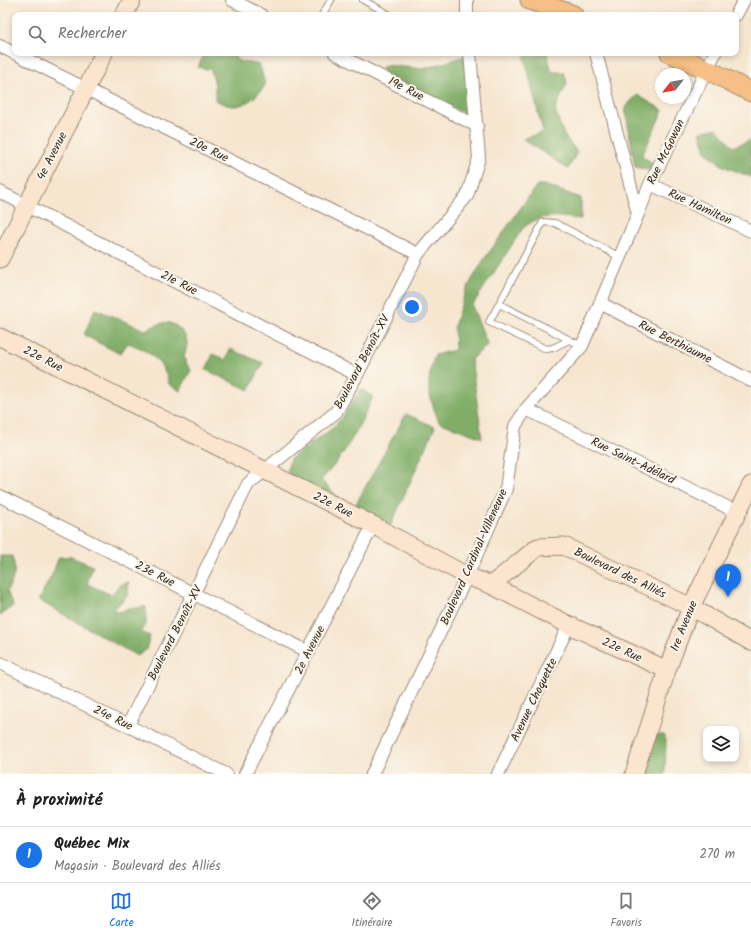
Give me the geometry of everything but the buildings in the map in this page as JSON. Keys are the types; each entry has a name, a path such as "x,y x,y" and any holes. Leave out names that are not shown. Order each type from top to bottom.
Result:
{"main road":[{"path":"541,2 566,12"},
{"path":"685,56 711,61 751,92"}],"street":[{"path":"126,12 132,0"},
{"path":"232,0 255,12"},
{"path":"467,0 467,12"},
{"path":"738,12 744,0"},
{"name":"20e Rue","path":"0,46 12,52"},
{"name":"20e Rue","path":"20,56 418,254"},
{"name":"4e Avenue","path":"0,259 102,56"},
{"name":"19e Rue","path":"341,56 477,126"},
{"name":"Boulevard Benoît-XV","path":"128,725 248,484 336,412 418,254 467,196 479,158 470,56"},
{"path":"597,56 638,214"},
{"name":"Rue McGowan","path":"638,214 650,184 711,61"},
{"name":"Rue Hamilton","path":"650,184 751,231"},
{"name":"21e Rue","path":"0,192 357,374"},
{"name":"Boulevard Cardinal-Villeneuve","path":"372,774 467,576 506,489 515,426 526,409 582,346 638,214"},
{"name":"Rue Berthiaume","path":"600,303 751,381"},
{"name":"22e Rue","path":"0,337 373,525 467,576 491,585 569,625 667,670"},
{"name":"Rue Saint-Adélard","path":"526,409 739,513"},
{"name":"1re Avenue","path":"634,774 667,670 690,607 739,513 751,485"},
{"name":"23e Rue","path":"0,496 309,652"},
{"name":"2e Avenue","path":"245,774 373,525"},
{"name":"Boulevard des Alliés","path":"491,585 538,547 564,546 690,607 751,642"},
{"name":"Avenue Choquette","path":"498,774 569,625"},
{"name":"24e Rue","path":"0,663 226,774"}],"lane":[{"path":"324,12 331,0"},
{"path":"363,0 385,12"},
{"path":"569,340 553,348 546,349 489,322 543,222 555,223 620,257"},
{"path":"498,304 582,346"}],"green space":[{"path":"204,56 234,56 240,61 260,65 265,85 256,96 247,102 238,106 226,105 215,100 215,85 211,70 198,67"},
{"path":"469,56 470,95 468,115 385,75 381,68 386,65 423,69"},
{"path":"524,56 548,56 552,72 564,72 567,83 555,110 564,135 577,152 568,169 523,139 543,132"},
{"path":"637,95 663,110 642,156 657,166 648,170 635,167 625,107"},
{"path":"717,128 733,147 751,140 751,177 723,166 706,152 700,132"},
{"path":"537,185 544,185 581,198 581,219 550,217 537,220 523,228 472,306 488,345 471,359 482,438 439,422 430,396 430,374 435,355 455,350 454,326 466,290 483,261"},
{"path":"95,309 145,330 163,323 171,323 179,328 185,335 187,343 184,356 191,370 180,391 169,384 163,369 149,353 128,343 120,354 84,335"},
{"path":"230,349 263,363 249,390 206,370 213,354 226,360"},
{"path":"361,389 373,397 357,430 344,451 330,471 321,480 342,501 294,481 287,471 290,459 329,431 343,417"},
{"path":"406,414 435,427 389,529 352,511"},
{"path":"0,556 12,556 14,561 14,570 13,578 7,591 13,606 0,615"},
{"path":"59,557 71,557 93,566 87,584 112,595 119,585 129,582 128,595 113,610 121,612 128,608 146,607 146,623 141,632 150,636 146,650 137,656 38,600 52,575"},
{"path":"657,735 664,735 666,740 665,774 644,774 653,741"}],"place":[{"name":"Québec Mix","path":"728,597"}]}
